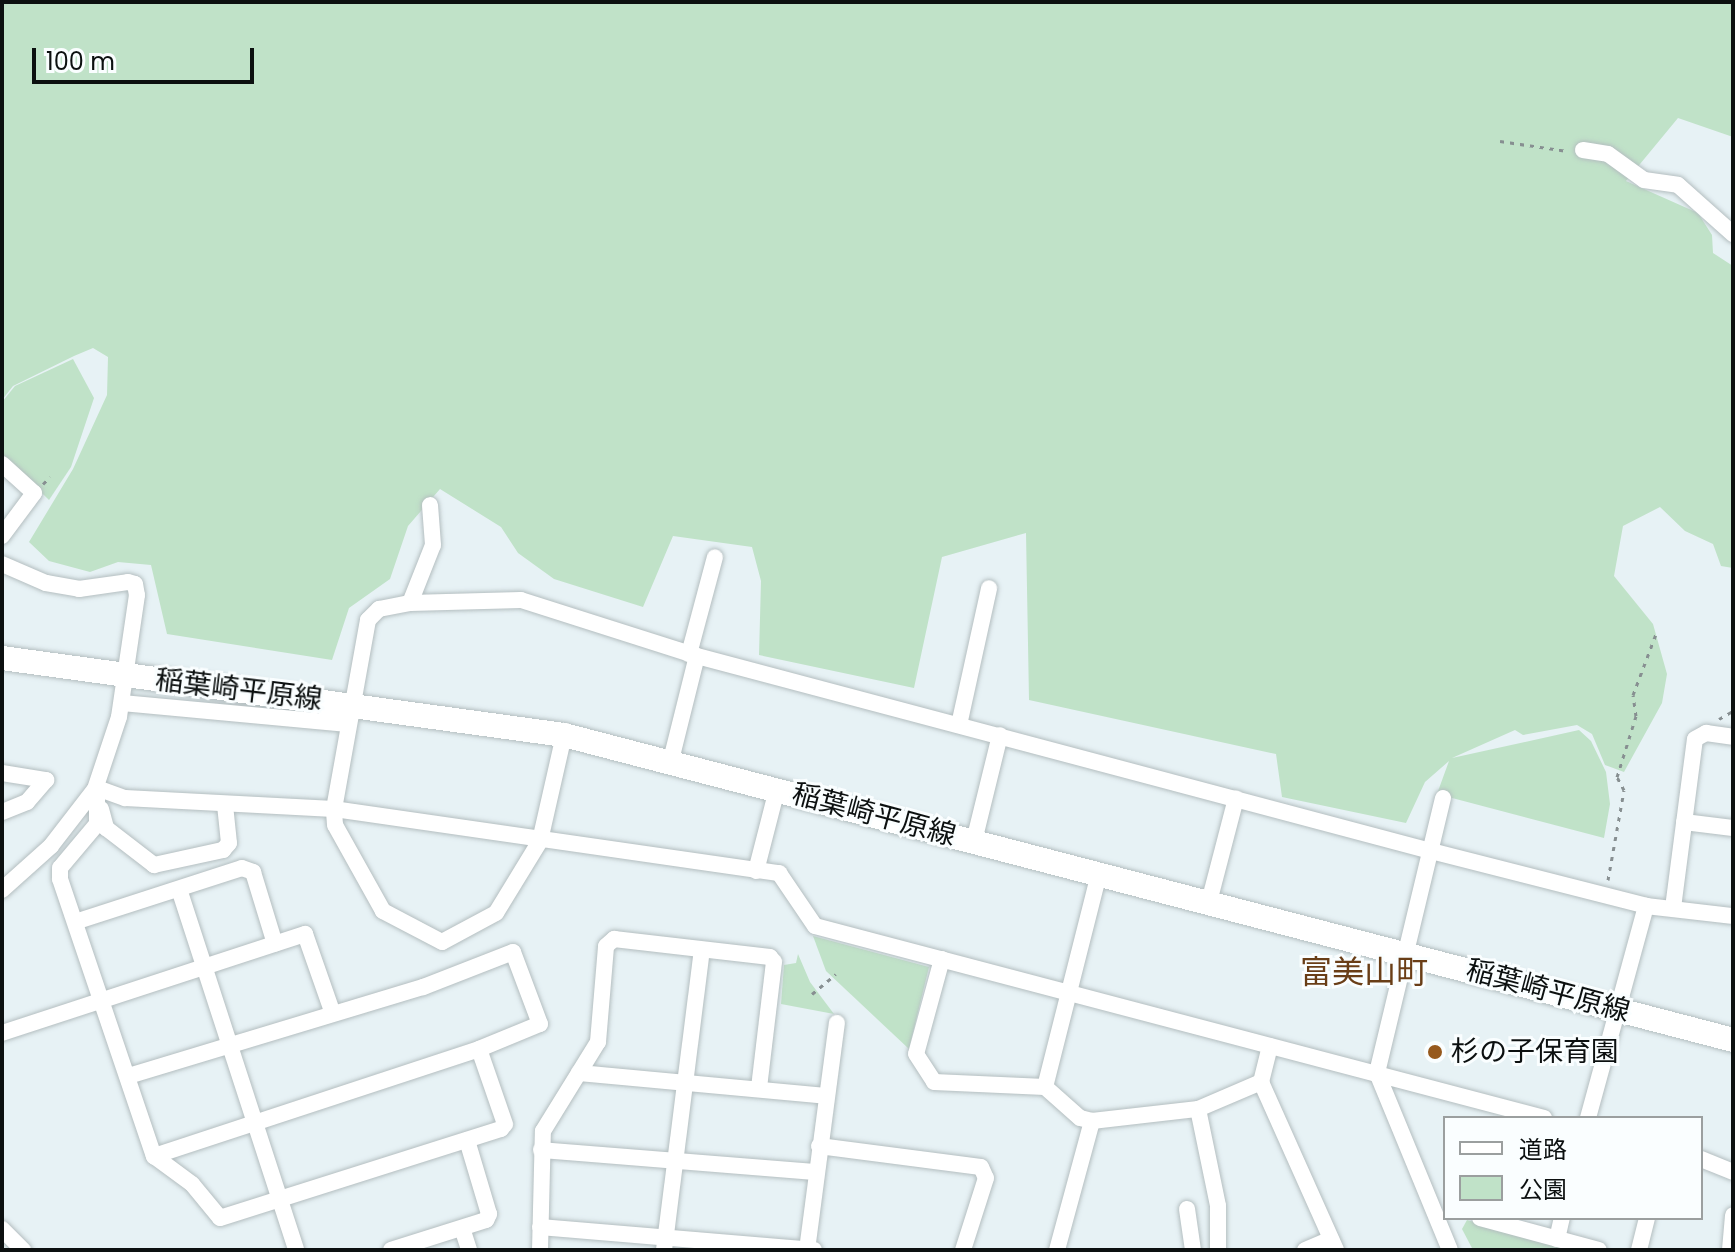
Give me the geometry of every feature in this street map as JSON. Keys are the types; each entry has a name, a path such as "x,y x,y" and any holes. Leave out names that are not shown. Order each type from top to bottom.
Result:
{"main road":[{"name":"稲葉崎平原線","path":"2,658 350,714 564,735 671,760 1733,1040"}],"street":[{"path":"1583,150 1608,154 1644,180 1678,185 1733,234"},
{"path":"2,464 34,493 2,536"},
{"path":"410,603 433,545 430,505"},
{"path":"671,760 715,557"},
{"path":"2,564 46,583 79,589 135,584 122,703 111,750 95,789 51,846 2,890"},
{"path":"959,725 989,588"},
{"path":"564,735 540,841 496,913 442,942 383,911 335,825 334,809 368,620 379,609 410,603 521,600 693,655 1431,851 1646,906 1733,916"},
{"path":"122,703 350,714"},
{"path":"1673,908 1695,739 1706,733 1733,737"},
{"path":"974,841 1000,735"},
{"path":"2,773 46,780 27,802 2,812"},
{"path":"97,788 106,828 154,865 223,850 229,843 225,804"},
{"path":"97,788 125,798 334,809 779,873 815,926 1537,1116"},
{"path":"97,788 97,824 60,868 70,914 78,921 154,1156 192,1184 220,1218 467,1140 505,1124 479,1049"},
{"path":"756,871 777,789"},
{"path":"1209,902 1236,798"},
{"path":"1443,798 1377,1073 1440,1214 1450,1250"},
{"path":"1684,822 1733,828"},
{"path":"78,921 242,868 253,872 275,944"},
{"path":"1045,1087 1099,874"},
{"path":"179,889 296,1250"},
{"path":"1589,1116 1646,906"},
{"path":"2,1033 275,944 309,937 332,1011"},
{"path":"540,1250 543,1131 598,1042 606,946 614,939 770,957 774,962 759,1087"},
{"path":"665,1244 702,951"},
{"path":"129,1076 332,1011 423,987 513,952 539,1029 154,1156"},
{"path":"942,959 916,1054 934,1082 1045,1087 1080,1118 1092,1121 1198,1109 1261,1082"},
{"path":"807,1250 837,1023"},
{"path":"1270,1046 1261,1082 1333,1244 1305,1250"},
{"path":"579,1073 759,1087 826,1096"},
{"path":"1198,1109 1218,1206 1218,1250"},
{"path":"1057,1250 1092,1121"},
{"path":"391,1250 462,1228 489,1214 467,1140"},
{"path":"819,1146 981,1167 986,1178 963,1250"},
{"path":"541,1150 816,1172"},
{"path":"1703,1160 1733,1172"},
{"path":"1187,1209 1193,1250"},
{"path":"1730,1250 1733,1215"},
{"path":"1487,1220 1599,1250"},
{"path":"1557,1239 1562,1220"},
{"path":"1639,1250 1646,1220"},
{"path":"540,1227 665,1244 814,1250"},
{"path":"462,1228 469,1250"},
{"path":"2,1229 23,1250"}],"path":[{"path":"1500,141 1550,152 1583,150"},
{"path":"43,484 50,477"},
{"path":"1606,895 1624,790 1617,777 1636,716 1633,695 1657,631"},
{"path":"812,994 836,974"}],"green space":[{"path":"2,2 1733,2 1733,137 1678,118 1626,181 1698,213 1712,235 1713,253 1733,266 1733,568 1721,566 1713,544 1685,531 1660,507 1623,526 1614,576 1653,624 1667,674 1662,703 1624,772 1605,765 1592,734 1577,725 1523,735 1515,730 1452,758 1579,730 1591,741 1606,772 1610,804 1604,838 1437,794 1449,761 1425,782 1406,823 1282,797 1276,754 1029,700 1026,533 942,557 914,688 759,655 761,581 752,547 673,536 643,607 554,579 518,553 501,527 440,489 408,526 390,579 349,608 332,660 167,634 151,565 118,562 90,572 49,561 29,542 73,469 107,395 108,357 93,348 13,386 2,400"},
{"path":"73,359 94,398 71,467 49,500 2,454 2,402 15,386"},
{"path":"813,936 929,967 909,1049 826,971"},
{"path":"798,954 810,982 834,1014 781,1004 784,965 796,963"},
{"path":"1467,1220 1575,1250 1473,1250 1462,1229"}],"place":[{"name":"杉の子保育園","path":"1435,1052"}],"district":[{"name":"富美山町","path":"1364,972"}]}
